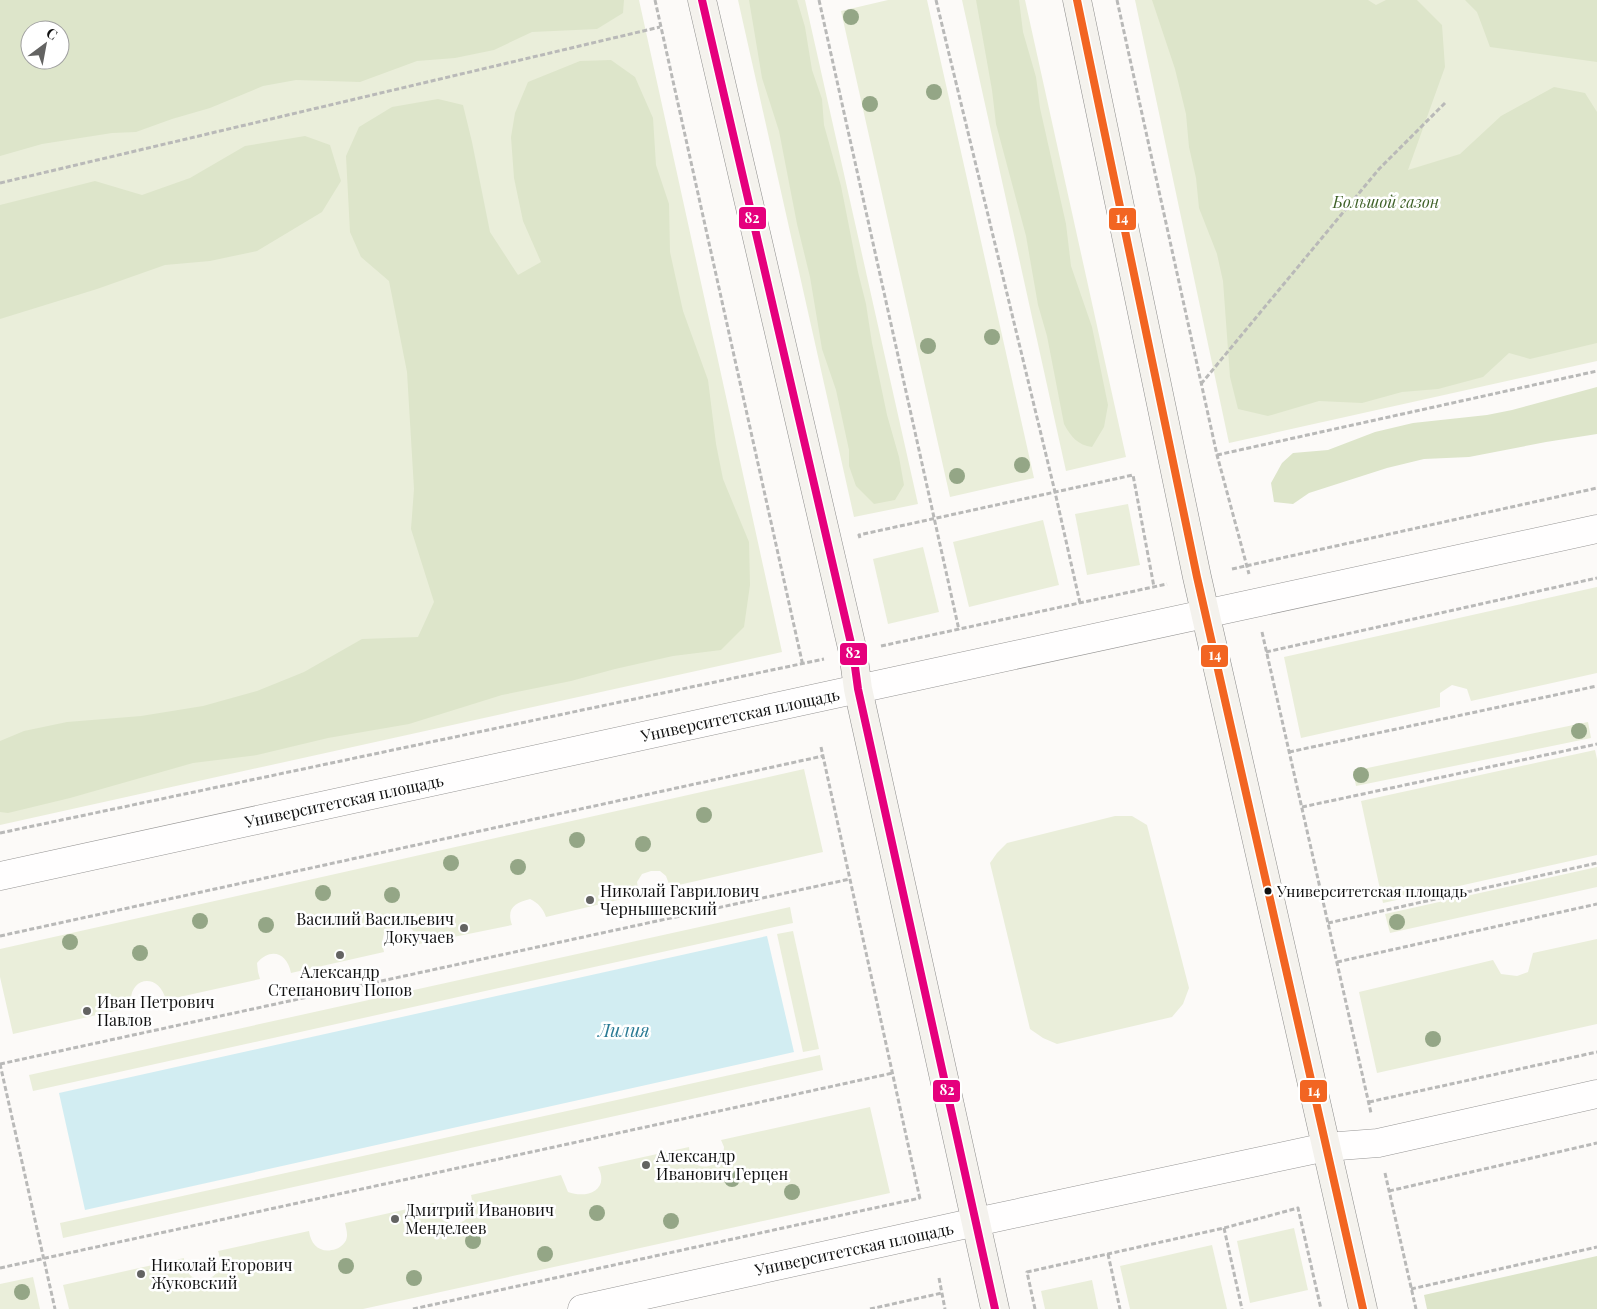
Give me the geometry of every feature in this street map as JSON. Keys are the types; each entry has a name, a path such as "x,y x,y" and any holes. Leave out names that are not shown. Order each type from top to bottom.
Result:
{"main road":[{"path":"702,0 852,652 858,689 995,1309"},
{"path":"1077,0 1205,614 1363,1309"}],"street":[{"name":"Университетская площадь","path":"0,876 1597,529"},
{"name":"Университетская площадь","path":"582,1309 1326,1147 1378,1143 1597,1094"}],"path":[{"path":"654,0 802,665"},
{"path":"818,0 959,630"},
{"path":"936,0 1080,603"},
{"path":"1117,0 1217,455 1246,565 1416,1309"},
{"path":"0,183 660,27"},
{"path":"1201,384 1379,169 1446,102"},
{"path":"1217,455 1597,371"},
{"path":"859,536 1132,475 1154,587"},
{"path":"1232,569 1597,488"},
{"path":"1266,652 1597,578"},
{"path":"876,647 1167,584"},
{"path":"0,833 829,658"},
{"path":"1289,752 1597,686"},
{"path":"1302,807 1597,744"},
{"path":"413,1309 920,1198 821,748"},
{"path":"0,936 823,756"},
{"path":"1328,923 1597,863"},
{"path":"55,1309 0,1064 850,879"},
{"path":"1337,962 1597,904"},
{"path":"1369,1102 1597,1052"},
{"path":"0,1268 893,1073"},
{"path":"1389,1191 1597,1143"},
{"path":"1035,1309 1027,1272 1224,1228 1298,1208 1321,1309"},
{"path":"1224,1228 1242,1309"},
{"path":"1411,1289 1597,1247"},
{"path":"1108,1254 1120,1309"},
{"path":"939,1278 945,1309"},
{"path":"870,1309 942,1293"}],"green space":[{"path":"0,0 639,0 782,652 0,825"},
{"path":"0,0 624,0 623,13 597,29 532,32 494,50 455,58 417,61 360,82 296,80 263,86 210,108 136,132 112,133 42,144 0,156"},
{"path":"738,0 805,0 918,504 854,517"},
{"path":"749,0 797,0 805,27 812,70 822,99 824,125 841,186 866,304 887,415 899,457 904,485 895,500 874,504 856,486 849,466 849,450 836,390 822,349 810,277 797,224 779,131 762,78"},
{"path":"888,0 927,0 1034,478 950,497 841,11"},
{"path":"962,0 1025,0 1126,457 1066,471"},
{"path":"976,0 1019,0 1023,32 1036,77 1040,108 1066,224 1071,266 1092,327 1108,405 1104,427 1092,447 1075,440 1064,424 1047,336 1038,305 1026,236 996,124"},
{"name":"Большой газон","path":"1135,0 1597,0 1597,361 1229,443"},
{"name":"Большой газон","path":"1152,0 1368,0 1376,5 1386,0 1417,0 1442,25 1445,67 1408,170 1460,154 1501,116 1554,87 1585,93 1597,112 1597,343 1530,359 1509,353 1483,377 1438,389 1402,392 1362,403 1319,401 1268,416 1238,409 1230,377 1223,281 1217,254 1199,208 1196,178 1189,147 1186,114 1175,69"},
{"path":"1465,0 1597,0 1597,62 1490,47 1477,12"},
{"path":"611,60 635,77 653,118 656,165 669,204 670,252 683,311 708,380 716,444 723,479 749,542 750,585 744,627 721,650 673,656 571,681 502,695 409,724 328,738 257,755 193,763 70,798 8,813 0,812 0,741 24,731 67,722 141,716 203,706 257,691 304,672 362,639 418,637 434,602 411,529 414,489 407,372 389,281 361,257 350,232 346,156 359,127 392,107 438,99 463,105 490,232 518,275 541,262 523,221 514,178 511,137 515,113 528,82 580,61"},
{"path":"305,136 330,145 341,181 322,212 257,251 210,261 165,265 97,289 0,319 0,205 95,181 142,195 190,178 245,146"},
{"path":"1597,387 1597,434 1469,457 1424,459 1387,468 1309,493 1293,504 1274,502 1271,483 1282,463 1293,453 1328,450 1375,432 1413,423 1487,415"},
{"path":"1128,504 1140,565 1087,575 1075,514"},
{"path":"1043,520 1059,585 969,607 953,542"},
{"path":"923,547 939,612 888,624 873,559"},
{"path":"1597,587 1597,673 1471,701 1467,689 1452,685 1440,693 1440,707 1301,738 1284,657"},
{"path":"1588,722 1591,738 1356,786 1353,771"},
{"path":"1595,750 1597,759 1597,855 1383,903 1361,801"},
{"path":"804,769 823,852 670,887 666,876 660,871 651,871 642,874 637,882 639,895 546,917 540,906 530,899 520,902 513,907 510,914 512,925 419,944 414,931 401,925 384,933 382,943 384,952 291,973 289,966 282,957 278,954 268,955 257,963 260,979 166,1000 162,990 156,984 150,981 143,981 133,990 131,997 132,1007 13,1034 0,977 0,949"},
{"path":"1115,816 1132,816 1147,825 1189,988 1183,1004 1172,1017 1057,1044 1043,1038 1030,1029 990,863 1007,843"},
{"path":"1597,867 1597,887 1390,933 1385,914"},
{"path":"790,907 793,923 33,1091 29,1075"},
{"path":"793,931 819,1049 803,1052 777,934"},
{"path":"1597,939 1597,1024 1377,1073 1359,992 1493,960 1501,974 1517,976 1528,972 1533,953"},
{"path":"820,1055 823,1070 63,1238 60,1223"},
{"path":"870,1107 890,1193 363,1309 69,1309 63,1285 184,1258 186,1269 191,1276 205,1280 212,1277 218,1271 220,1262 218,1251 309,1231 314,1245 321,1249 331,1250 338,1248 345,1242 347,1235 345,1223 434,1203 437,1213 442,1219 449,1223 457,1223 464,1221 469,1215 472,1207 471,1195 561,1175 568,1192 575,1194 589,1193 595,1191 601,1182 598,1167 689,1147 690,1155 697,1164 701,1166 712,1165 723,1157 724,1147 721,1140"},
{"path":"1294,1228 1308,1290 1250,1303 1237,1241"},
{"path":"1212,1245 1227,1309 1130,1309 1120,1266"},
{"path":"1597,1256 1597,1309 1427,1309 1424,1295"},
{"path":"33,1277 40,1309 0,1309 0,1284"},
{"path":"1092,1280 1098,1309 1045,1309 1041,1291"}],"water":[{"name":"Лилия","path":"767,936 794,1052 85,1210 59,1093"}],"transit line":[{"name":"82","path":"702,0 853,652 858,689 995,1309"},
{"name":"14","path":"1077,0 1197,577 1363,1309"}],"place":[{"name":"Университетская площадь","path":"1268,891"},
{"name":"Николай Гаврилович Чернышевский","path":"590,900"},
{"name":"Василий Васильевич Докучаев","path":"464,928"},
{"name":"Александр Степанович Попов","path":"340,955"},
{"name":"Иван Петрович Павлов","path":"87,1011"},
{"name":"Александр Иванович Герцен","path":"646,1165"},
{"name":"Дмитрий Иванович Менделеев","path":"395,1219"},
{"name":"Николай Егорович Жуковский","path":"141,1274"}]}
